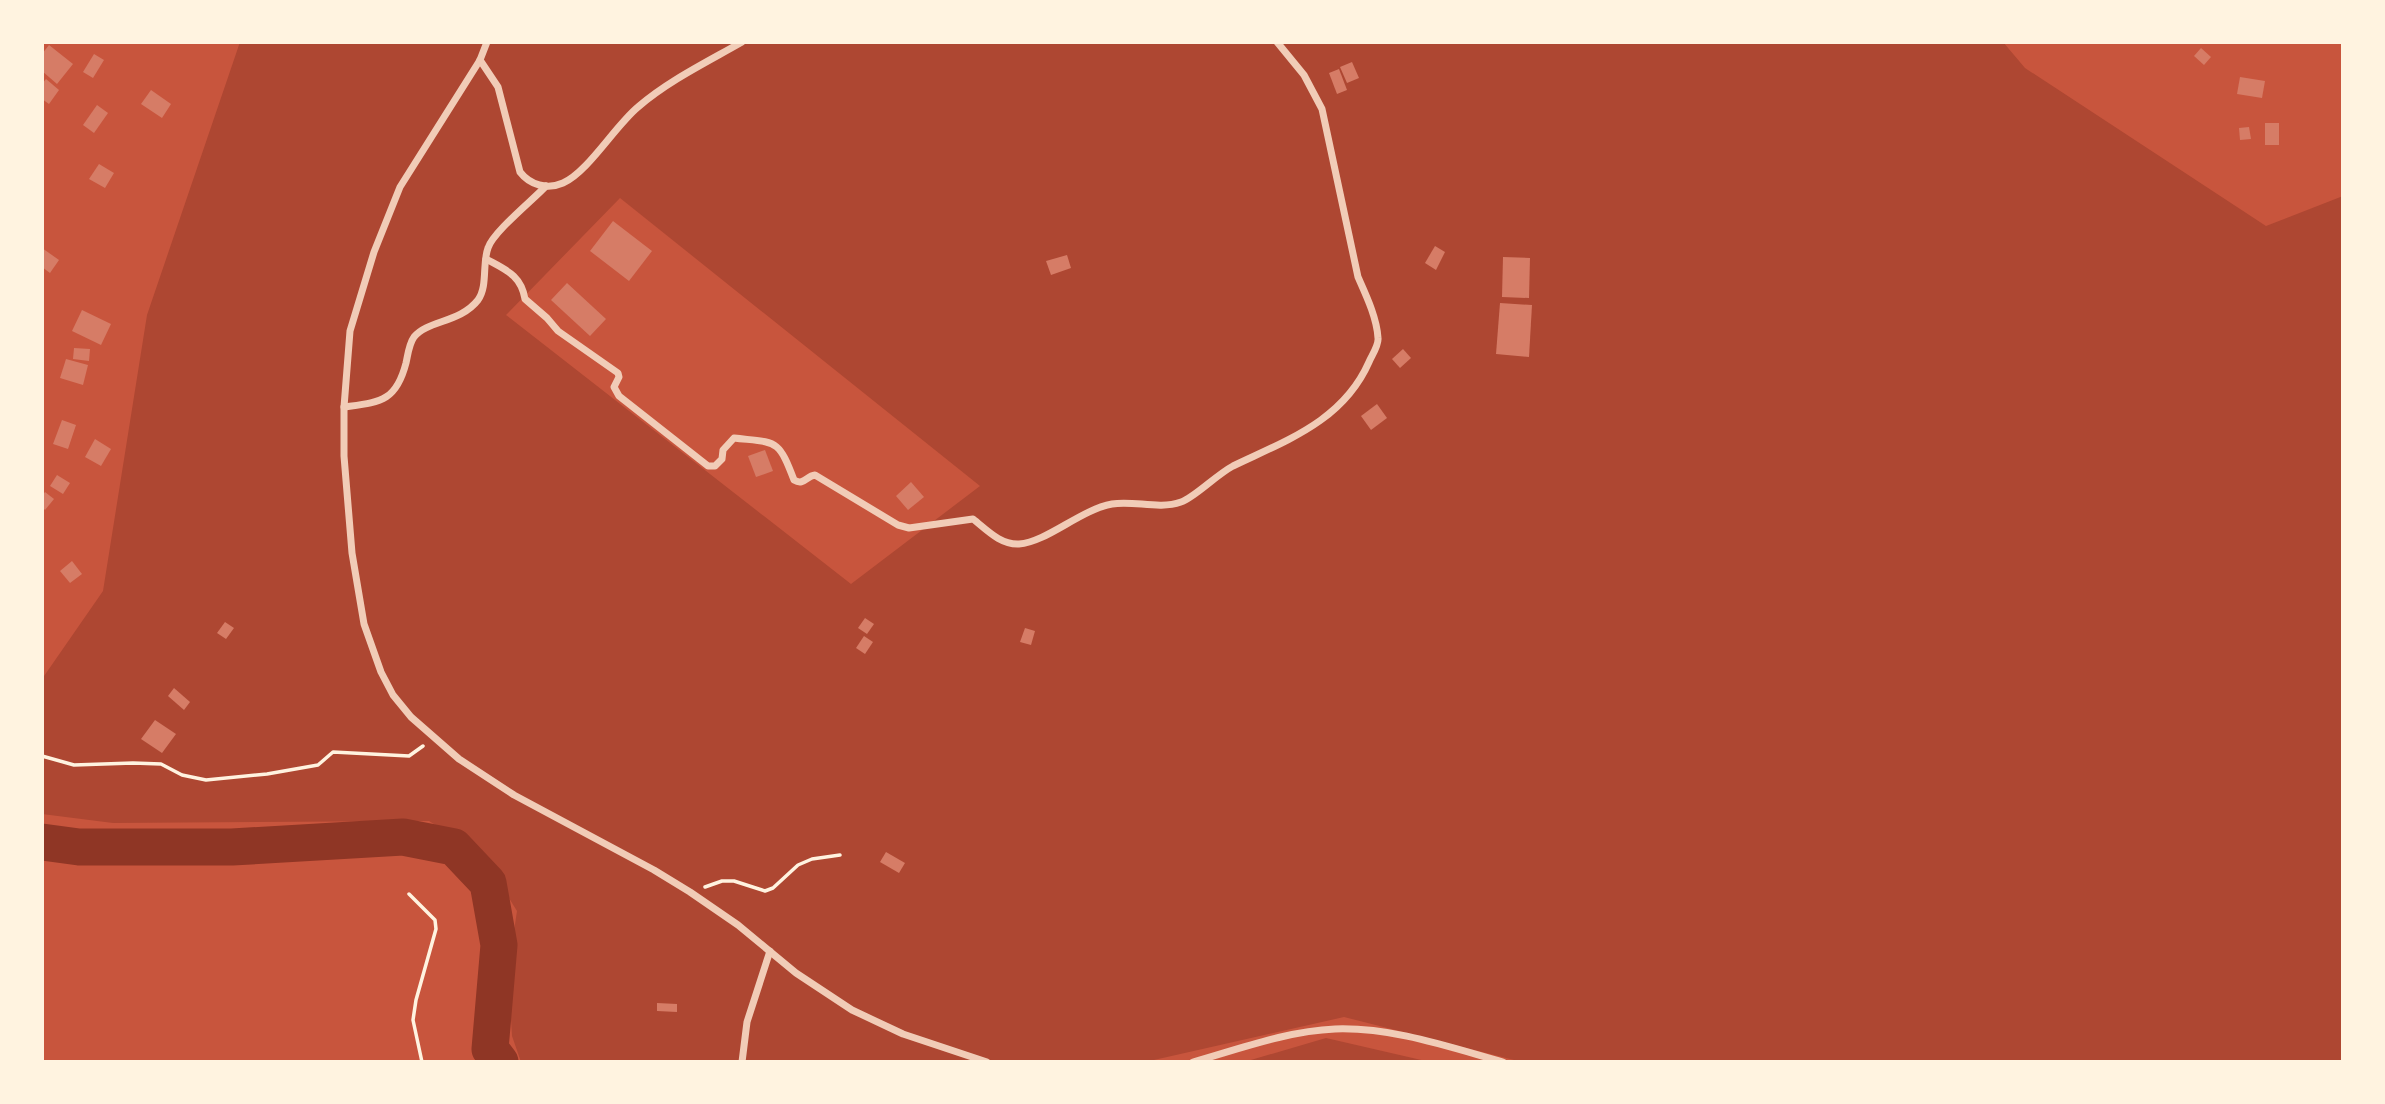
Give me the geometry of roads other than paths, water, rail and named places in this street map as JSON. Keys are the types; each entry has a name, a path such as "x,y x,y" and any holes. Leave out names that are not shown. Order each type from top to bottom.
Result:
{"street":[{"path":"487,42 480,60 396,194 374,252 350,331 344,407 344,456 352,553 364,624 393,695 411,717 459,759 514,795 690,892 738,925 796,973 852,1010 903,1034 987,1062"},
{"path":"480,60 498,87 520,172 526,179 546,186 565,183 574,176 638,107 696,68 742,42"},
{"path":"486,259 507,270 523,284 525,299 558,331 618,373 614,387 619,396 708,466 715,466 722,459 723,450 734,438 769,442 782,451 794,480 798,483 815,475 898,525 909,528 973,519 991,535 1017,544 1036,539 1083,513 1113,504 1154,506 1182,502 1219,474 1293,439 1343,404 1364,373 1379,340 1358,277 1322,108 1304,75 1277,42"},
{"path":"344,407 381,401 393,393 415,336 423,330 461,316 478,299 482,290 487,248 494,237 546,186"},
{"path":"742,1061 747,1021 770,951"},
{"path":"1194,1062 1293,1035 1335,1029 1380,1032 1421,1039 1503,1062"}],"waterway":[{"path":"42,842 79,847 232,847 403,837 454,847 488,883 499,945 490,1049 500,1062"}]}
